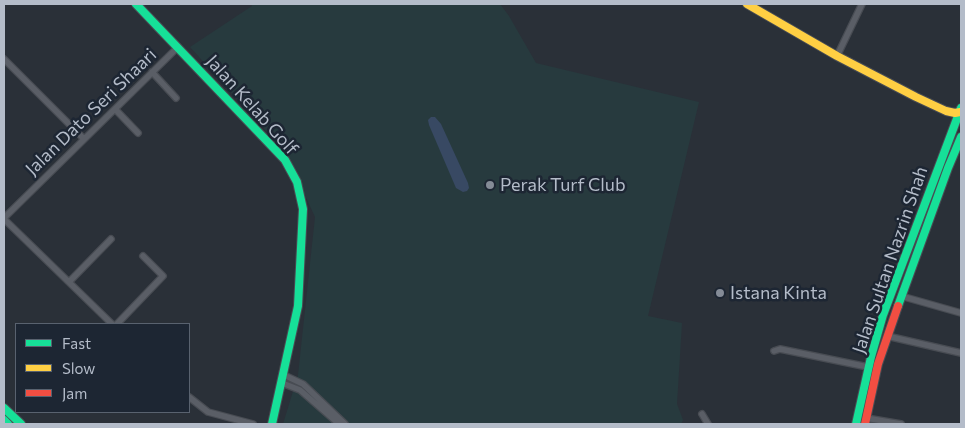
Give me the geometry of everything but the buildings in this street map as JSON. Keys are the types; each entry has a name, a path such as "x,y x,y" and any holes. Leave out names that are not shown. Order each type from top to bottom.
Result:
{"main road":[{"name":"Jalan Kelab Golf","path":"136,4 286,160 297,182 303,209 298,306 272,424"},
{"path":"747,4 837,56 946,111 955,113 961,110"},
{"name":"Jalan Sultan Nazrin Shah","path":"856,424 868,367 886,305 961,110"},
{"path":"946,111 955,125"},
{"name":"Jalan Sultan Nazrin Shah","path":"866,421 878,364 887,336 961,137"},
{"path":"4,408 20,424"},
{"path":"4,420 8,424"}],"street":[{"path":"837,56 862,4"},
{"name":"Jalan Dato Seri Shaari","path":"4,218 178,47"},
{"path":"4,59 84,139"},
{"path":"152,72 176,98"},
{"path":"115,109 138,133"},
{"path":"4,218 111,323"},
{"path":"69,282 111,239"},
{"path":"119,323 163,276 143,256"},
{"path":"901,296 961,313"},
{"path":"887,336 961,353"},
{"path":"774,351 780,349 868,367"},
{"path":"283,379 300,390 339,424"},
{"path":"283,379 302,384 345,424"},
{"path":"190,398 213,414 253,424"},
{"path":"702,414 708,424"},
{"path":"866,421 900,424"}],"green space":[{"name":"Perak Turf Club","path":"251,4 500,4 536,63 699,102 648,316 682,323 677,404 683,420 681,424 283,424 298,375 315,217 285,152 190,47 252,6"}],"water":[{"path":"431,117 435,117 441,124 468,183 469,188 467,191 463,192 456,188 429,125 428,120"}],"traffic: fast":[{"path":"136,4 285,160 297,182 303,209 298,306 272,424"},
{"path":"856,424 871,357 883,315 961,108"},
{"path":"898,306 961,137"},
{"path":"4,408 21,424"},
{"path":"4,420 8,424"}],"traffic: slow":[{"path":"747,4 837,56 916,97 946,111 960,112"}],"traffic: jam":[{"path":"865,424 878,364 898,306"}],"place":[{"name":"Perak Turf Club","path":"490,185"},
{"name":"Istana Kinta","path":"720,293"}]}
